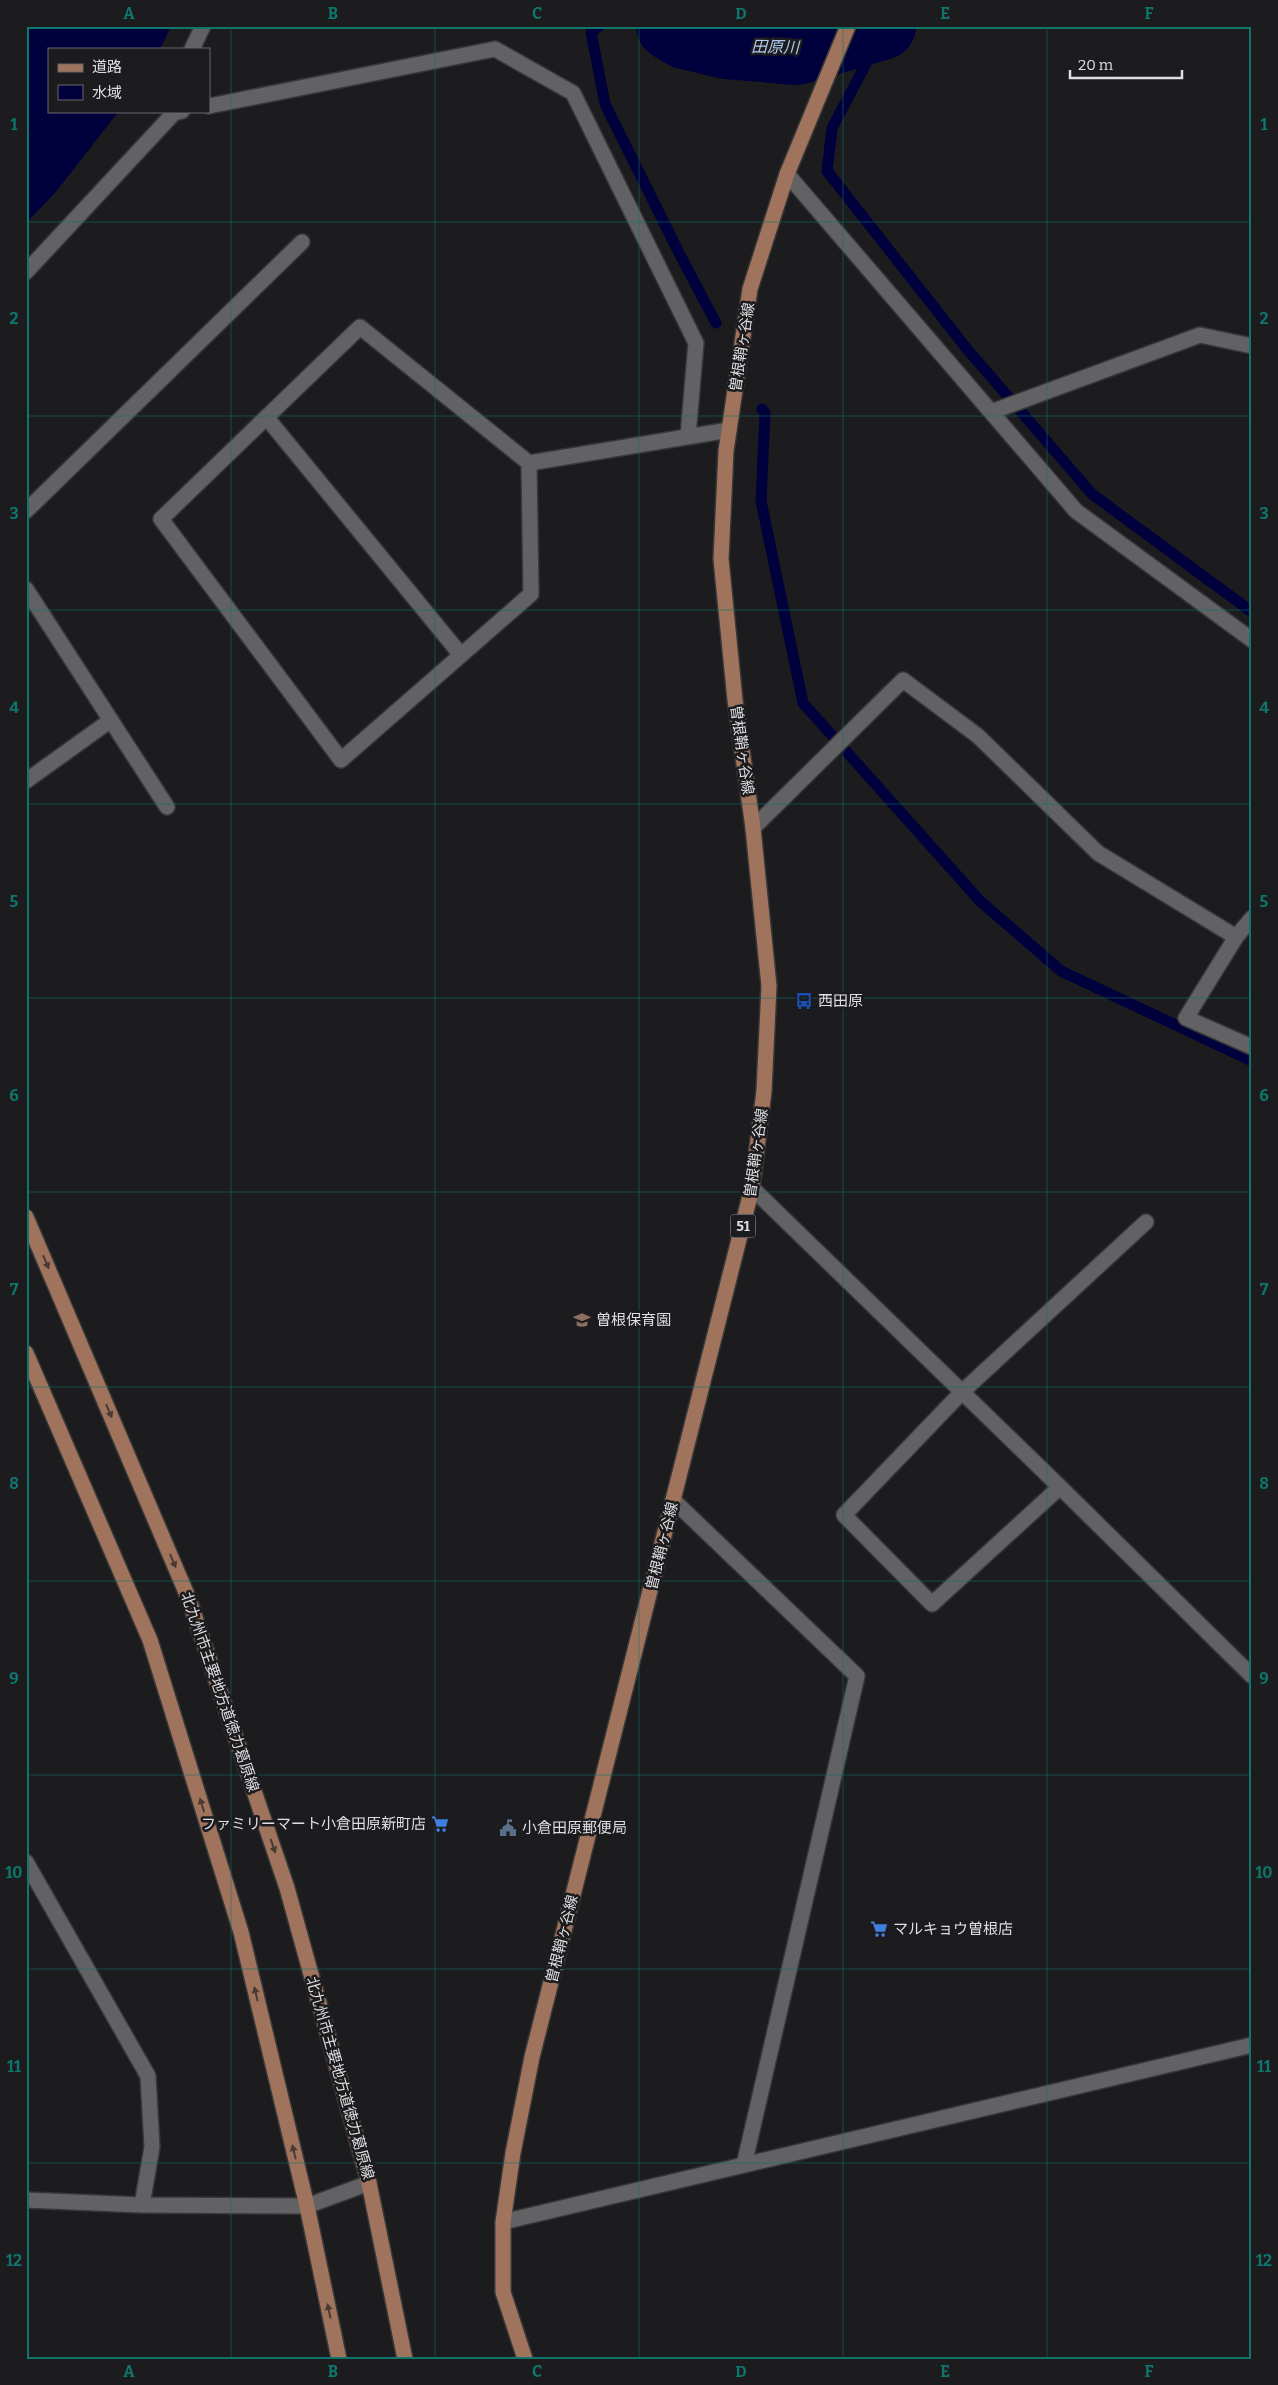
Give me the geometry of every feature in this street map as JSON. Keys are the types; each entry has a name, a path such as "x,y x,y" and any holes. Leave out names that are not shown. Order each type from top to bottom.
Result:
{"main road":[{"name":"曽根鞘ヶ谷線","path":"525,2359 503,2292 502,2222 513,2152 532,2057 752,1188 764,1091 769,986 753,828 736,700 721,559 726,451 750,289 787,174 824,80 848,26"},
{"name":"北九州市主要地方道徳力葛原線","path":"26,1217 188,1597 287,1888 370,2184 405,2359"},
{"path":"26,1353 150,1640 241,1932 307,2206 339,2359"}],"street":[{"path":"192,48 203,26"},
{"path":"210,106 495,48 573,93 696,343 688,436"},
{"path":"26,272 177,112"},
{"path":"787,174 1076,511 1252,640"},
{"path":"26,511 302,242"},
{"path":"529,463 531,594 341,760 161,519 360,328 529,463 729,430"},
{"path":"990,412 1200,335 1252,346"},
{"path":"266,418 461,656"},
{"path":"26,588 168,807"},
{"path":"753,828 903,680 978,736 1098,853 1236,938"},
{"path":"26,781 111,720"},
{"path":"1252,918 1236,938 1186,1018 1252,1047"},
{"path":"752,1188 1252,1676"},
{"path":"1060,1487 932,1604 844,1515 962,1392 1146,1222"},
{"path":"673,1500 857,1676 744,2165"},
{"path":"26,1862 148,2076 152,2147 142,2205"},
{"path":"502,2222 1252,2045"},
{"path":"26,2200 142,2205 307,2206 370,2184"}],"water":[{"path":"26,26 171,26 160,48 48,48 48,112 118,112 55,193 26,223"}],"waterway":[{"path":"599,26 591,32 605,104 716,323"},
{"name":"田原川","path":"670,26 685,35 726,45 797,51 882,26"},
{"path":"886,26 832,128 827,171 967,349 1092,494 1252,612"},
{"path":"762,409 765,413 761,501 803,703 980,901 1061,971 1252,1061"}],"place":[{"name":"西田原","path":"804,1001"},
{"name":"曽根保育園","path":"582,1320"},
{"name":"ファミリーマート小倉田原新町店","path":"440,1824"},
{"name":"小倉田原郵便局","path":"508,1828"},
{"name":"マルキョウ曽根店","path":"879,1929"}]}
